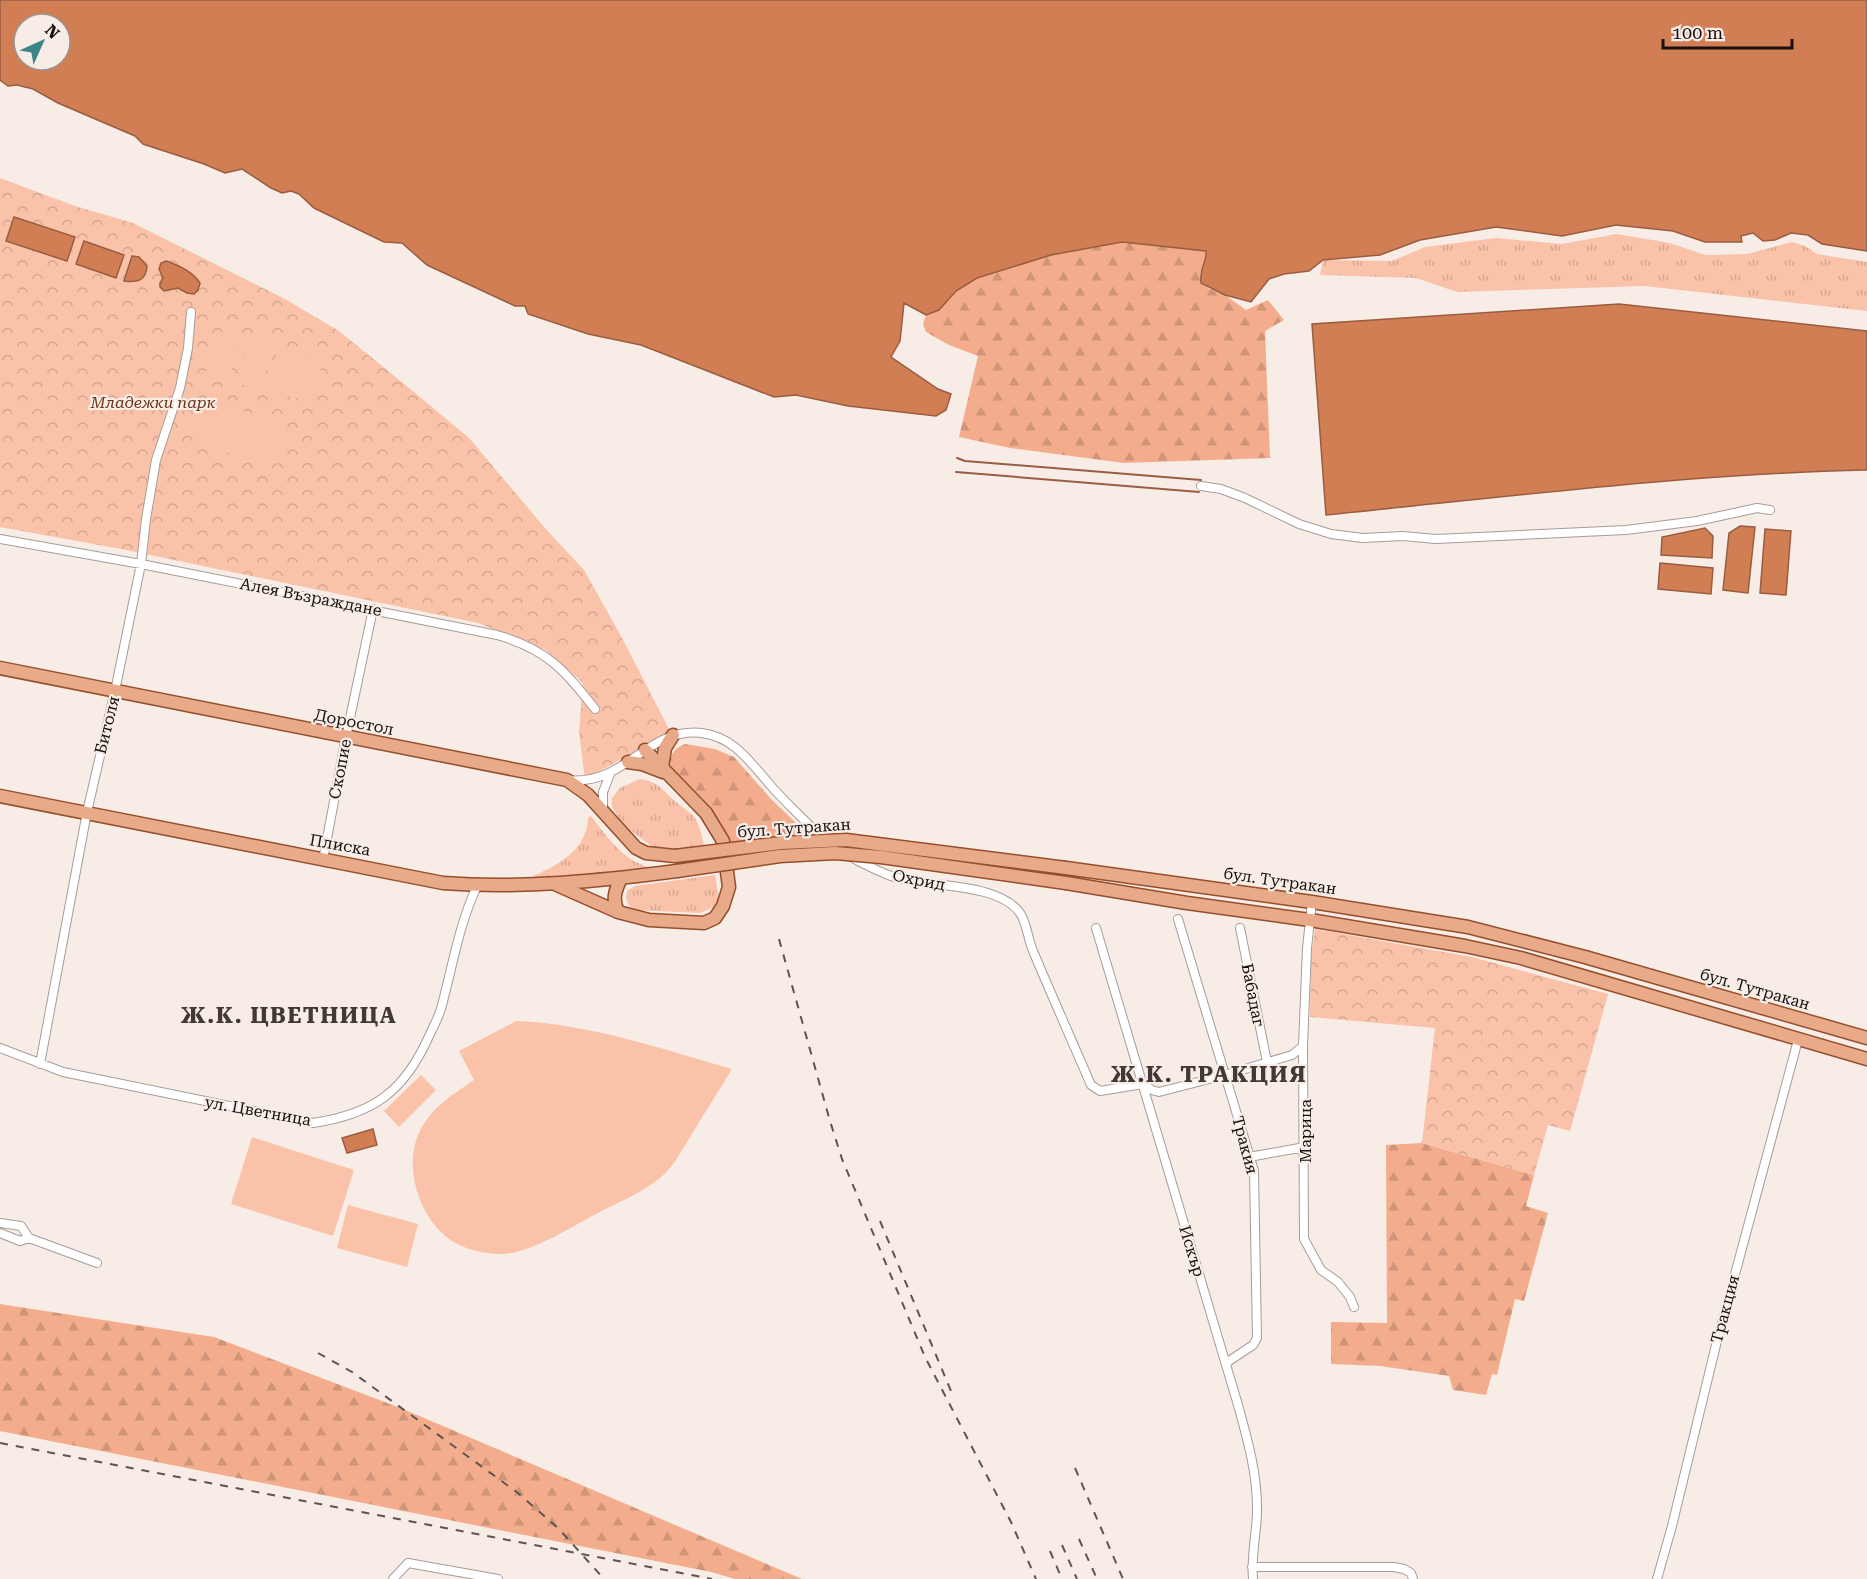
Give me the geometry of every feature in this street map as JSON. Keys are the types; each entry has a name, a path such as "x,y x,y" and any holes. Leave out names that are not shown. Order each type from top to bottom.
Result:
{"main road":[{"name":"Доростол","path":"0,668 567,780 588,795 636,848 646,853 675,856"},
{"path":"665,771 665,748 673,735"},
{"path":"556,884 618,912 650,920 704,923 715,918 728,897 728,871 723,841 706,813 645,750"},
{"path":"628,762 665,771"},
{"name":"Плиска","path":"0,796 443,883 477,886 556,884 676,871"},
{"name":"бул. Тутракан","path":"675,856 781,843 846,840 1312,902 1493,932 1867,1038"},
{"name":"бул. Тутракан","path":"676,871 780,856 835,853 881,856 1310,920 1465,946 1521,958 1867,1059"},
{"path":"618,912 614,896 621,878"},
{"path":"1798,1040 1804,1021"},
{"path":"1814,1044 1819,1025"}],"street":[{"name":"Битоля","path":"40,1064 87,812 141,564 156,460 180,388 188,348 191,312"},
{"path":"1201,486 1221,489 1245,498 1299,524 1331,534 1363,538 1403,536 1436,538 1626,530 1697,521 1757,508 1770,510"},
{"name":"Алея Възраждане","path":"0,539 373,609 514,639 544,654 571,678 595,709"},
{"name":"Скопие","path":"323,860 373,609"},
{"name":"Охрид","path":"610,774 645,750 673,735 687,733 717,736 744,753 796,812 836,846 857,860 892,876 977,890 1001,898 1020,913 1031,946 1091,1085 1100,1091 1143,1084"},
{"path":"567,780 590,780 610,774"},
{"path":"604,814 603,792 610,774"},
{"name":"ул. Цветница","path":"0,1048 63,1072 313,1123 351,1115 377,1103 393,1092 418,1062 442,1007 465,912 477,886"},
{"name":"Марица","path":"1312,902 1303,1047 1304,1239 1321,1270 1338,1282 1350,1297 1354,1307"},
{"name":"Тракия","path":"1178,919 1254,1171 1257,1338 1253,1345 1226,1363"},
{"name":"Искър","path":"1096,928 1226,1363 1254,1467 1257,1516 1253,1579"},
{"name":"Бабадаг","path":"1240,928 1267,1062"},
{"name":"Тракция","path":"1657,1579 1716,1345 1798,1040"},
{"path":"1143,1084 1160,1092 1267,1062 1292,1054 1303,1047"},
{"path":"1250,1158 1305,1147"},
{"path":"0,1223 21,1226 29,1238 98,1263"},
{"path":"0,1233 20,1241 29,1238"},
{"path":"395,1576 408,1563 498,1579"},
{"path":"1252,1567 1394,1567 1411,1573 1413,1579"}],"green space":[{"name":"Младежки парк","path":"0,178 75,206 133,223 285,299 339,331 414,392 469,438 544,527 584,570 670,731 585,780 579,732 583,683 546,650 478,623 121,549 0,527"},
{"path":"1617,234 1670,243 1705,255 1747,254 1792,242 1805,246 1817,254 1867,262 1867,311 1645,286 1457,292 1416,278 1320,275 1323,260 1392,261 1425,247 1496,238 1561,244"},
{"path":"1122,242 1207,251 1200,274 1208,288 1225,295 1246,310 1268,300 1284,320 1265,331 1270,458 1124,463 1010,448 959,437 978,356 949,345 926,332 923,324 926,315 939,310 956,291 977,278 1051,255"},
{"path":"215,330 239,336 229,384 205,379"},
{"path":"247,338 271,343 262,389 238,384"},
{"path":"278,349 323,358 314,402 268,392"},
{"path":"202,402 288,421 278,464 193,445"},
{"path":"685,744 715,749 734,757 771,799 814,840 730,845 720,822 707,803 670,771 672,754"},
{"path":"640,779 658,786 692,814 700,828 704,845 674,850 654,848 630,830 612,807 612,798 620,788"},
{"path":"591,816 610,841 625,855 652,868 561,880 533,876 562,861 577,847 583,839 588,818"},
{"path":"715,875 719,900 712,908 700,913 636,910 629,906 626,898 627,891 635,886"},
{"path":"1315,929 1472,957 1608,994 1570,1131 1548,1125 1534,1175 1422,1143 1435,1028 1310,1017 1311,956"},
{"path":"516,1021 598,1032 732,1069 675,1162 653,1183 536,1245 511,1253 487,1253 461,1246 438,1229 429,1217 416,1188 413,1157 415,1143 426,1121 445,1101 474,1080 459,1051"},
{"path":"421,1075 436,1090 399,1127 384,1111"},
{"path":"252,1137 354,1170 333,1236 231,1204"},
{"path":"1422,1143 1534,1175 1526,1206 1548,1213 1524,1301 1515,1299 1497,1375 1492,1374 1486,1395 1453,1390 1449,1376 1380,1366 1331,1364 1331,1322 1387,1323 1386,1145"},
{"path":"348,1205 418,1224 407,1267 337,1248"},
{"path":"0,1304 214,1337 403,1409 802,1579 735,1579 711,1572 0,1431"}],"shaded area":[{"path":"0,0 1867,0 1867,251 1822,244 1808,235 1791,233 1775,240 1763,241 1753,233 1741,236 1742,242 1705,242 1673,231 1616,225 1562,236 1496,227 1420,240 1380,255 1323,260 1309,271 1284,274 1269,279 1251,302 1225,295 1201,283 1206,251 1122,242 1051,255 977,278 956,291 939,310 926,315 904,303 900,341 891,357 938,389 951,394 946,410 936,416 848,406 796,395 774,397 641,345 588,334 528,314 525,306 515,306 427,265 402,243 384,242 314,208 299,194 291,191 282,193 242,169 225,173 143,144 135,136 58,103 33,89 17,85 8,86 0,80"},
{"path":"14,217 75,237 67,261 6,241"},
{"path":"84,241 124,255 116,278 76,264"},
{"path":"132,256 139,257 147,266 145,275 133,282 124,281"},
{"path":"166,261 185,269 197,279 200,283 194,294 178,288 164,291 160,287 163,278 159,269 161,263"},
{"path":"1619,304 1867,331 1867,470 1664,481 1326,515 1312,324"},
{"path":"1740,526 1755,527 1748,593 1723,590 1729,533"},
{"path":"1705,528 1713,536 1712,558 1661,555 1662,537"},
{"path":"1765,529 1791,531 1786,595 1760,593"},
{"path":"1660,563 1713,568 1711,594 1658,589"},
{"path":"373,1129 377,1145 347,1153 342,1138"}],"waterway":[{"path":"957,458 965,461 1201,480"},
{"path":"956,472 1199,492"}],"railway":[{"path":"779,939 842,1159 925,1357 1011,1522 1036,1579"},
{"path":"880,1221 951,1391"},
{"path":"318,1353 352,1372 518,1493 559,1529 604,1579"},
{"path":"0,1443 712,1579"},
{"path":"1075,1468 1123,1579"},
{"path":"1079,1539 1097,1579"},
{"path":"1062,1545 1077,1579"},
{"path":"1050,1551 1062,1579"}],"district":[{"name":"Ж.К. ЦВЕТНИЦА","path":"289,1015"},
{"name":"Ж.К. ТРАКЦИЯ","path":"1209,1074"}]}
